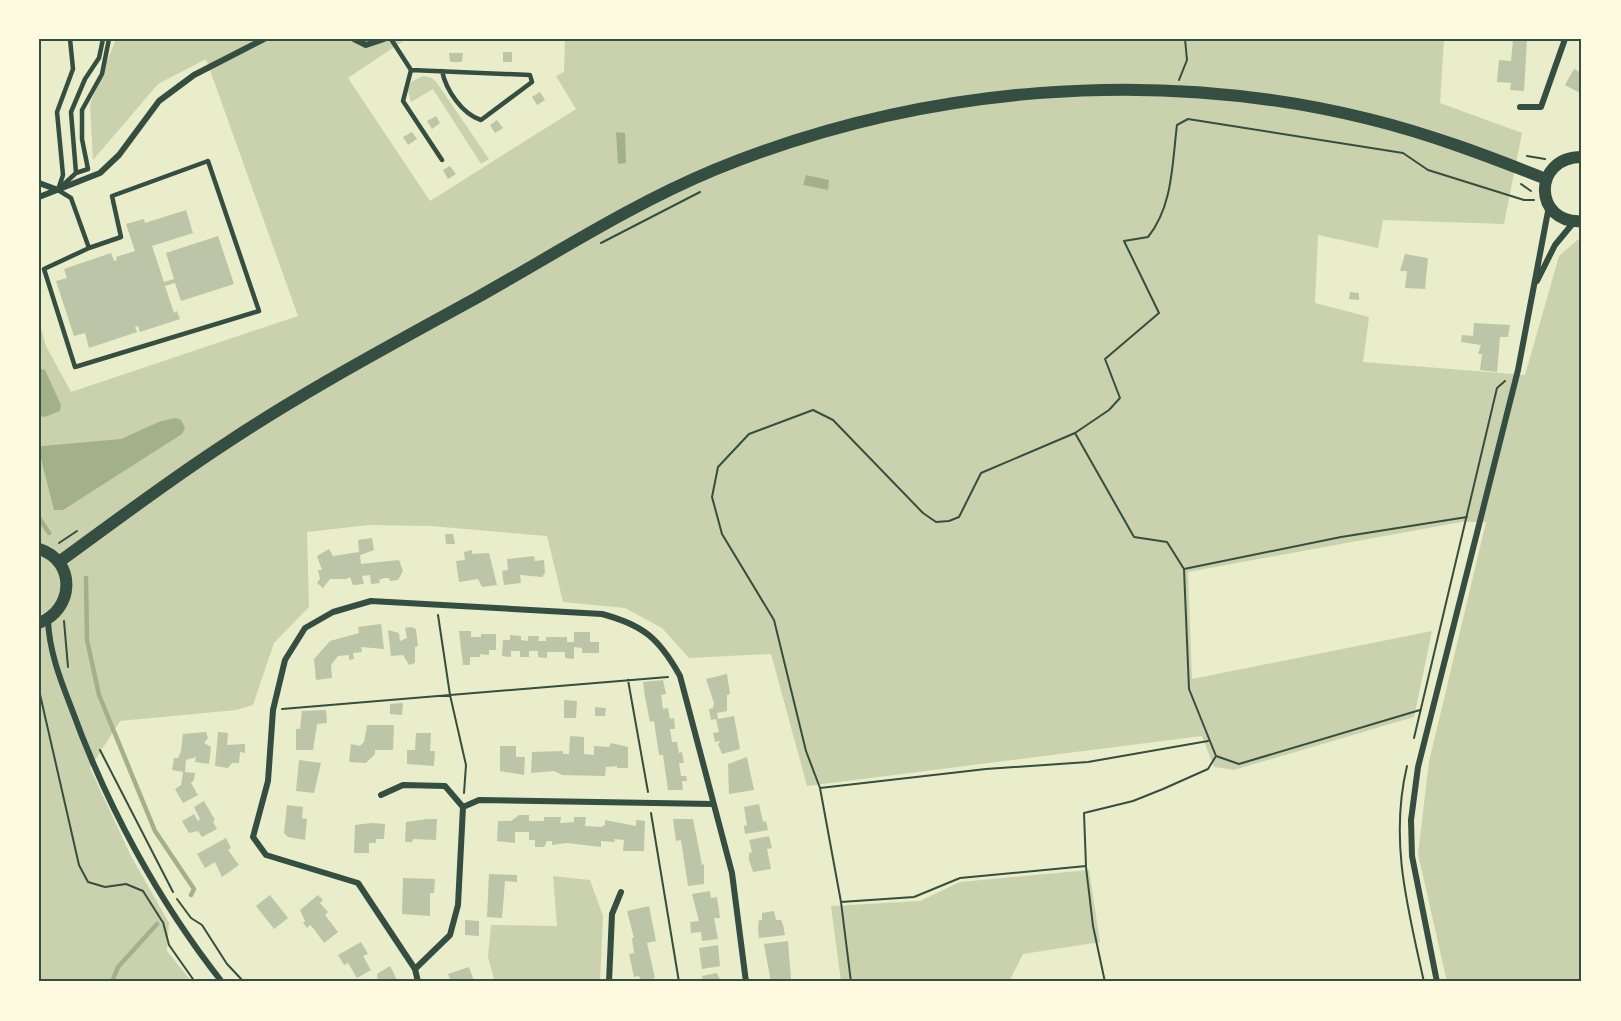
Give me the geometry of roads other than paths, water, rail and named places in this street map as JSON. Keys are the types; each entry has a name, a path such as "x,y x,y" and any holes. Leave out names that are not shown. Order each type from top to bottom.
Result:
{"main road":[{"path":"59,562 174,478 296,399 578,240 713,171 782,146 857,124 993,98 1177,85 1367,119 1458,145 1546,179"},
{"path":"1578,222 1557,215 1548,204 1546,179 1560,162 1582,157"},
{"path":"42,550 59,562 67,585 62,605 43,622"}],"street":[{"path":"39,197 100,173 119,154 159,101 194,75 264,39"},
{"path":"354,39 366,45 384,39"},
{"path":"1520,107 1541,107 1565,39"},
{"path":"39,183 58,190"},
{"path":"1437,982 1412,856 1411,820 1415,788 1468,560 1518,370 1535,287 1548,204"},
{"path":"1535,287 1555,245 1578,222"},
{"path":"418,982 415,969 358,883 266,855 254,837 268,781 273,710 285,660 305,628 333,612 371,601 602,614 623,620 645,632 665,649 680,676 732,873 746,982"},
{"path":"43,622 84,745 137,851 167,902 222,982"},
{"path":"381,795 403,785 445,786 463,807 458,905 450,934 415,969"},
{"path":"463,807 479,800 713,804"},
{"path":"609,982 612,914 621,892"}],"lane":[{"path":"58,190 63,175 57,112 73,69 70,39"},
{"path":"76,173 71,112 85,79 99,58 103,39"},
{"path":"58,190 76,173 88,169 82,139 81,110 102,74 109,39"},
{"path":"391,39 411,70 403,101 442,160"},
{"path":"411,70 442,71 530,75 532,82 481,120 471,117 445,85 442,71"},
{"path":"208,161 259,311 75,368 44,269 89,248 121,237 112,196 208,161"},
{"path":"58,190 71,198 89,248"}],"waterway":[{"path":"39,518 49,533"},
{"path":"86,578 87,640 99,695 155,831 194,889 191,895"},
{"path":"112,982 118,967 157,924"}]}
